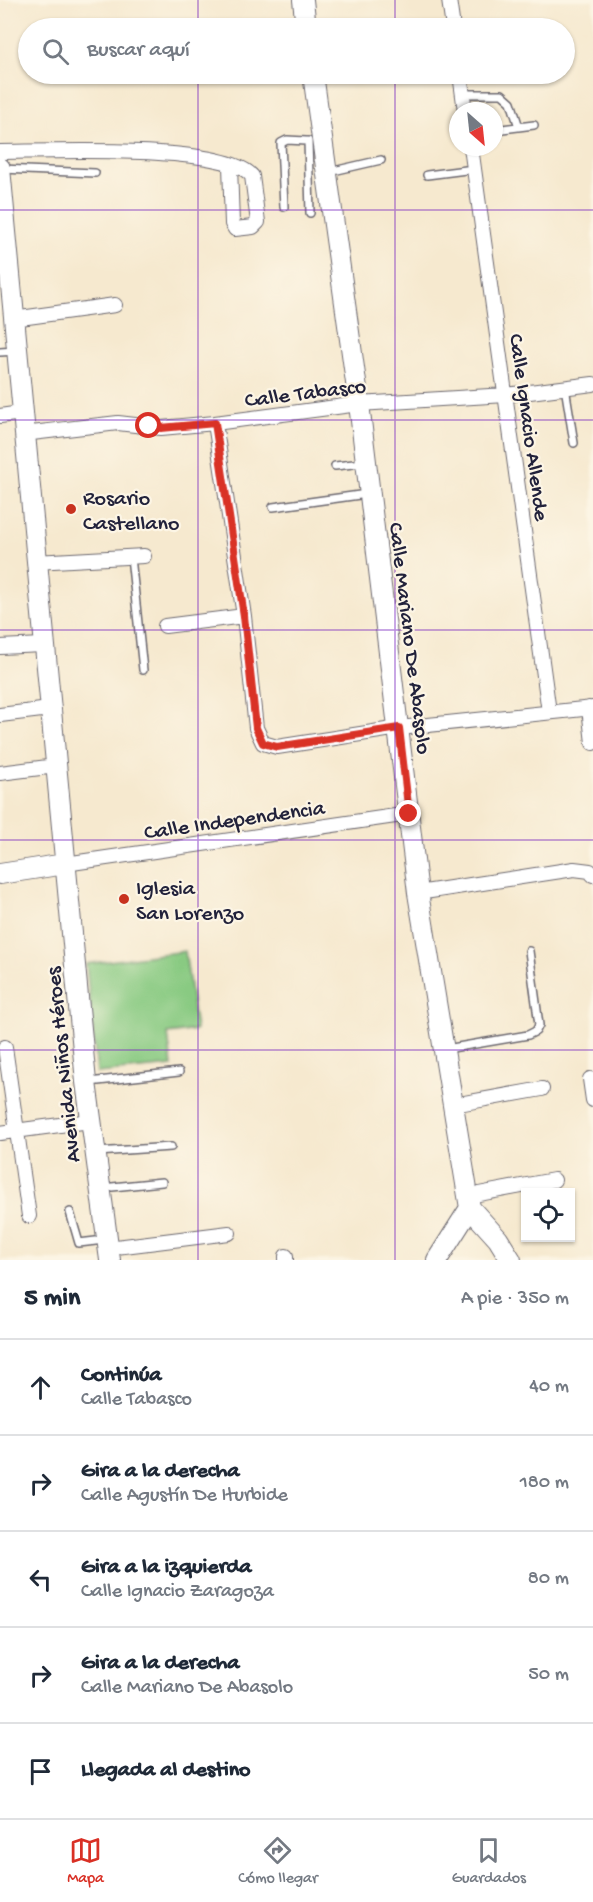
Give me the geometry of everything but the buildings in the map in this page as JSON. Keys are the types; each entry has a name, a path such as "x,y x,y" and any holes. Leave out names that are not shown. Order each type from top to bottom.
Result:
{"street":[{"path":"303,0 305,18"},
{"path":"449,0 452,18"},
{"name":"Calle Mariano De Abasolo","path":"313,84 314,141 327,173 370,494 418,893 469,1202"},
{"path":"462,84 464,102"},
{"path":"0,152 180,153 230,165"},
{"name":"Calle Ignacio Allende","path":"472,156 549,712"},
{"name":"Avenida Niños Héroes","path":"0,169 13,319 8,351 21,413 90,1121 108,1249"},
{"path":"13,319 115,305"},
{"name":"Calle Tabasco","path":"23,434 118,423 161,428 358,404 506,395 593,384"},
{"path":"0,416 21,413"},
{"path":"215,423 244,616 256,728 263,743 277,747 399,728 591,708 593,743"},
{"path":"35,562 138,556"},
{"path":"165,626 244,616"},
{"path":"0,647 43,645"},
{"path":"0,716 50,709"},
{"path":"0,773 56,766"},
{"name":"Calle Independencia","path":"65,864 409,814"},
{"path":"0,874 65,864"},
{"path":"418,893 574,869 590,871 593,875"},
{"path":"5,1047 29,1216"},
{"path":"590,1079 593,1100"},
{"path":"453,1105 542,1089"},
{"path":"0,1133 90,1121"},
{"path":"437,1260 469,1202 554,1180"},
{"path":"469,1202 498,1239 510,1260"},
{"path":"108,1249 229,1233"}],"lane":[{"path":"463,94 502,94 511,102 519,127"},
{"path":"503,129 534,124"},
{"path":"284,207 281,143 287,140 314,141 310,213"},
{"path":"327,173 381,160"},
{"path":"0,169 95,173"},
{"path":"427,175 474,169"},
{"path":"565,387 574,443"},
{"path":"335,466 366,463"},
{"path":"273,507 370,494"},
{"path":"138,556 143,670"},
{"path":"444,1050 528,1035 536,1031 539,1024 530,951"},
{"path":"86,1082 179,1072"},
{"path":"94,1152 171,1147"},
{"path":"100,1189 162,1182"},
{"path":"70,1212 79,1243 108,1249"}],"green space":[{"path":"185,951 196,1030 168,1034 172,1066 97,1073 86,964"}],"place":[{"name":"Rosario Castellano","path":"71,509"},
{"name":"Iglesia San Lorenzo","path":"124,899"}],"route":[{"path":"149,426 161,428 215,423 244,616 256,728 263,743 277,747 399,728 409,814"}]}
